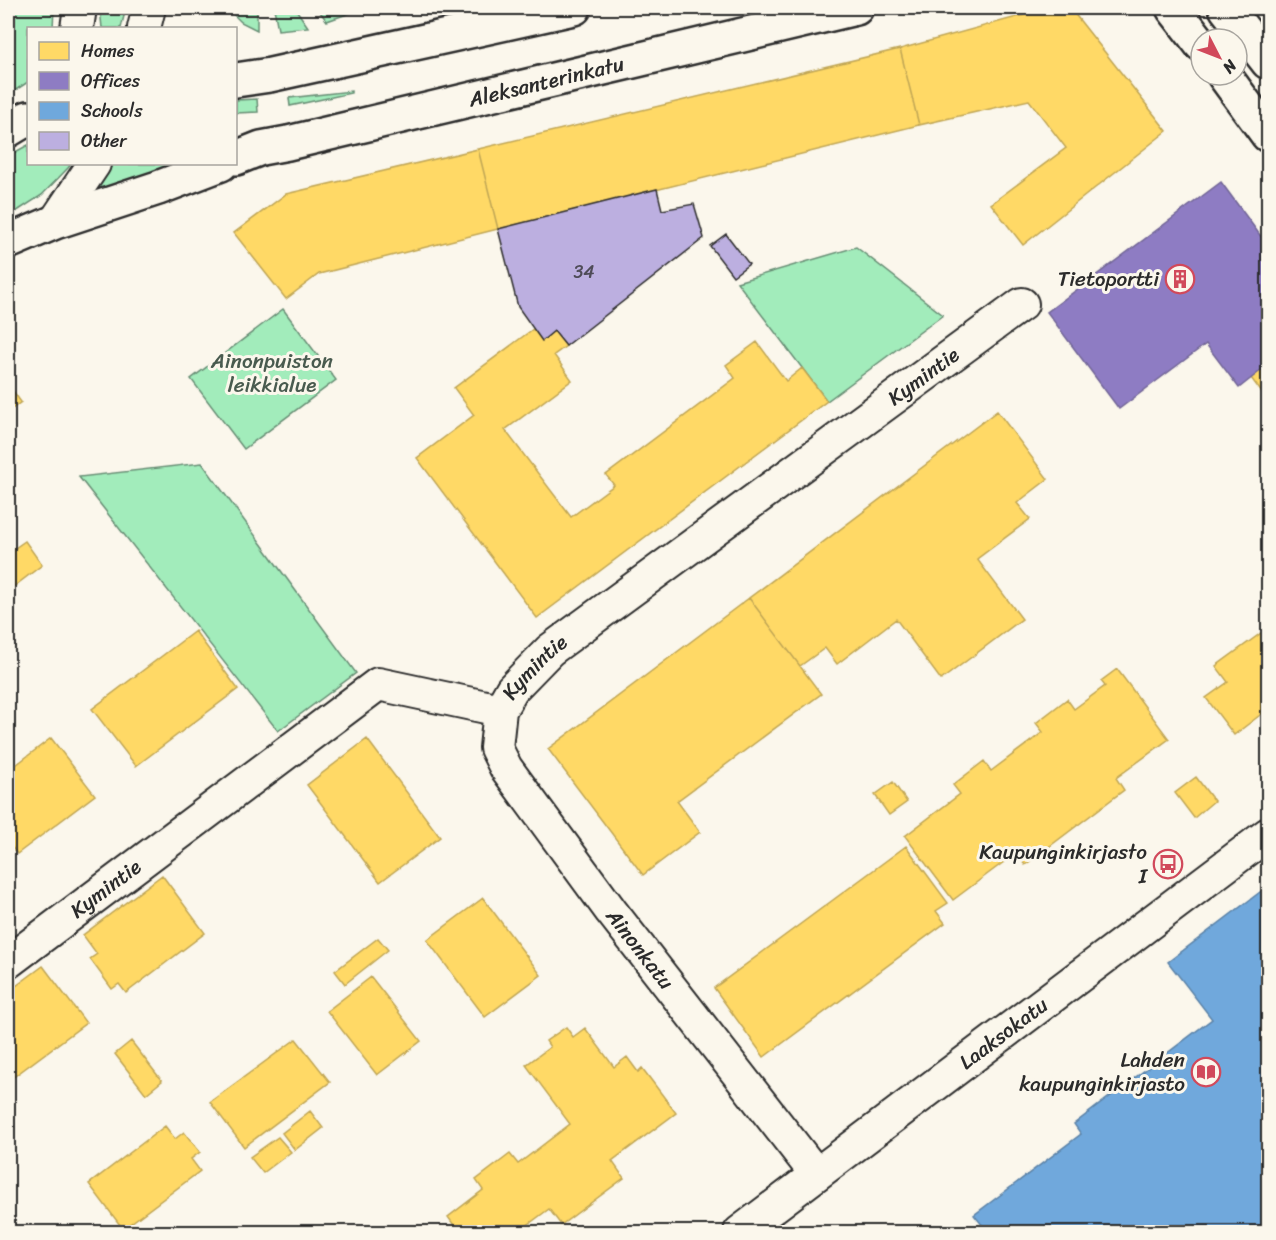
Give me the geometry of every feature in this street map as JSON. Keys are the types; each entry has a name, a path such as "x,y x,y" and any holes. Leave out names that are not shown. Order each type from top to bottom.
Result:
{"main road":[{"path":"237,80 270,75 574,8"},
{"name":"Aleksanterinkatu","path":"244,150 299,141 856,8"},
{"path":"1173,8 1189,29"},
{"path":"1226,8 1269,62"},
{"path":"1233,87 1269,135"},
{"path":"8,130 27,119"},
{"path":"8,242 55,222 219,165"}],"street":[{"path":"77,27 80,8"},
{"path":"144,27 149,8"},
{"path":"55,222 93,165"},
{"name":"Kymintie","path":"8,962 378,684 500,710 512,689 550,650 1022,304"},
{"name":"Ainonkatu","path":"500,710 496,748 506,768 611,911 816,1174"},
{"name":"Laaksokatu","path":"740,1233 1269,834"}],"green space":[{"path":"8,8 54,8 53,27 27,27 27,83 8,95"},
{"path":"100,8 126,8 121,27 102,27"},
{"path":"227,8 257,8 257,30 241,22"},
{"path":"274,8 295,8 308,27 278,30"},
{"path":"317,8 357,8 359,10 327,21"},
{"path":"351,91 351,93 290,106 289,98"},
{"path":"257,99 258,112 237,113 237,100"},
{"path":"27,146 27,165 70,165 42,195 8,217 8,156"},
{"path":"111,165 172,165 83,202"},
{"path":"856,247 943,315 827,401 737,282"},
{"name":"Ainonpuiston leikkialue","path":"283,309 336,380 244,449 191,379"},
{"path":"202,463 356,673 278,731 79,477"}],"building: Homes":[{"path":"1050,8 1070,8 1167,131 1023,245 991,204 1066,148 1029,100 919,125 900,49"},
{"path":"900,49 919,125 498,229 478,149"},
{"path":"478,149 498,229 319,274 286,299 234,233 286,194"},
{"path":"533,329 542,341 554,331 566,346 554,355 572,380 505,430 571,517 614,485 606,475 735,378 726,365 757,342 786,381 802,368 827,401 537,618 417,458 474,415 454,388"},
{"path":"1268,365 1268,401 1251,378"},
{"path":"8,384 21,402 8,412"},
{"path":"997,411 1048,479 1017,503 1030,519 977,559 1022,619 941,680 896,619 837,664 825,648 800,666 749,598"},
{"path":"25,541 42,565 8,591 8,553"},
{"path":"749,598 821,694 677,801 700,832 643,875 548,749"},
{"path":"1268,628 1268,709 1234,735 1206,698 1228,682 1216,666"},
{"path":"195,631 238,689 136,766 92,709"},
{"path":"1117,669 1169,739 1116,778 1124,790 1025,865 1016,853 953,900 905,836 960,794 953,785 984,761 991,771 1043,732 1036,723 1067,699 1074,709 1105,686 1101,681"},
{"path":"51,738 95,795 17,854 8,842 8,771"},
{"path":"367,739 440,837 380,882 307,785"},
{"path":"1196,777 1214,801 1194,818 1175,793"},
{"path":"893,782 907,802 889,815 875,795"},
{"path":"906,846 948,903 936,911 945,923 764,1057 714,988"},
{"path":"162,875 205,933 126,993 119,984 112,989 90,959 97,954 83,935"},
{"path":"483,898 541,975 485,1017 427,940"},
{"path":"378,938 388,950 345,984 335,971"},
{"path":"43,966 86,1023 8,1081 8,992"},
{"path":"371,977 421,1041 377,1075 327,1011"},
{"path":"566,1027 573,1037 585,1028 614,1067 627,1057 638,1072 642,1068 676,1113 612,1161 624,1178 561,1225 549,1209 518,1232 459,1232 448,1217 483,1190 476,1180 510,1154 518,1164 570,1124 526,1065 550,1047 546,1041"},
{"path":"296,1039 330,1082 244,1147 210,1102"},
{"path":"131,1041 162,1081 146,1094 115,1054"},
{"path":"310,1111 323,1128 295,1150 282,1133"},
{"path":"165,1126 175,1139 184,1132 200,1152 191,1159 200,1171 123,1229 89,1184"},
{"path":"278,1137 291,1152 263,1173 250,1157"},
{"path":"193,1225 199,1232 183,1232"}],"building: Offices":[{"name":"Tietoportti","path":"1221,182 1268,246 1268,365 1239,388 1206,344 1119,409 1047,312"}],"building: Schools":[{"name":"Lahden kaupunginkirjasto","path":"1268,886 1268,1232 988,1232 974,1215 1081,1134 1074,1124 1212,1019 1168,962"}],"building: Other":[{"path":"657,189 662,210 694,204 704,238 566,346 554,331 542,341 518,307 498,229"},
{"path":"726,234 749,264 733,276 710,246"}],"place":[{"name":"Tietoportti","path":"1180,279"},
{"name":"Kaupunginkirjasto I","path":"1168,864"},
{"name":"Lahden kaupunginkirjasto","path":"1206,1072"}]}
